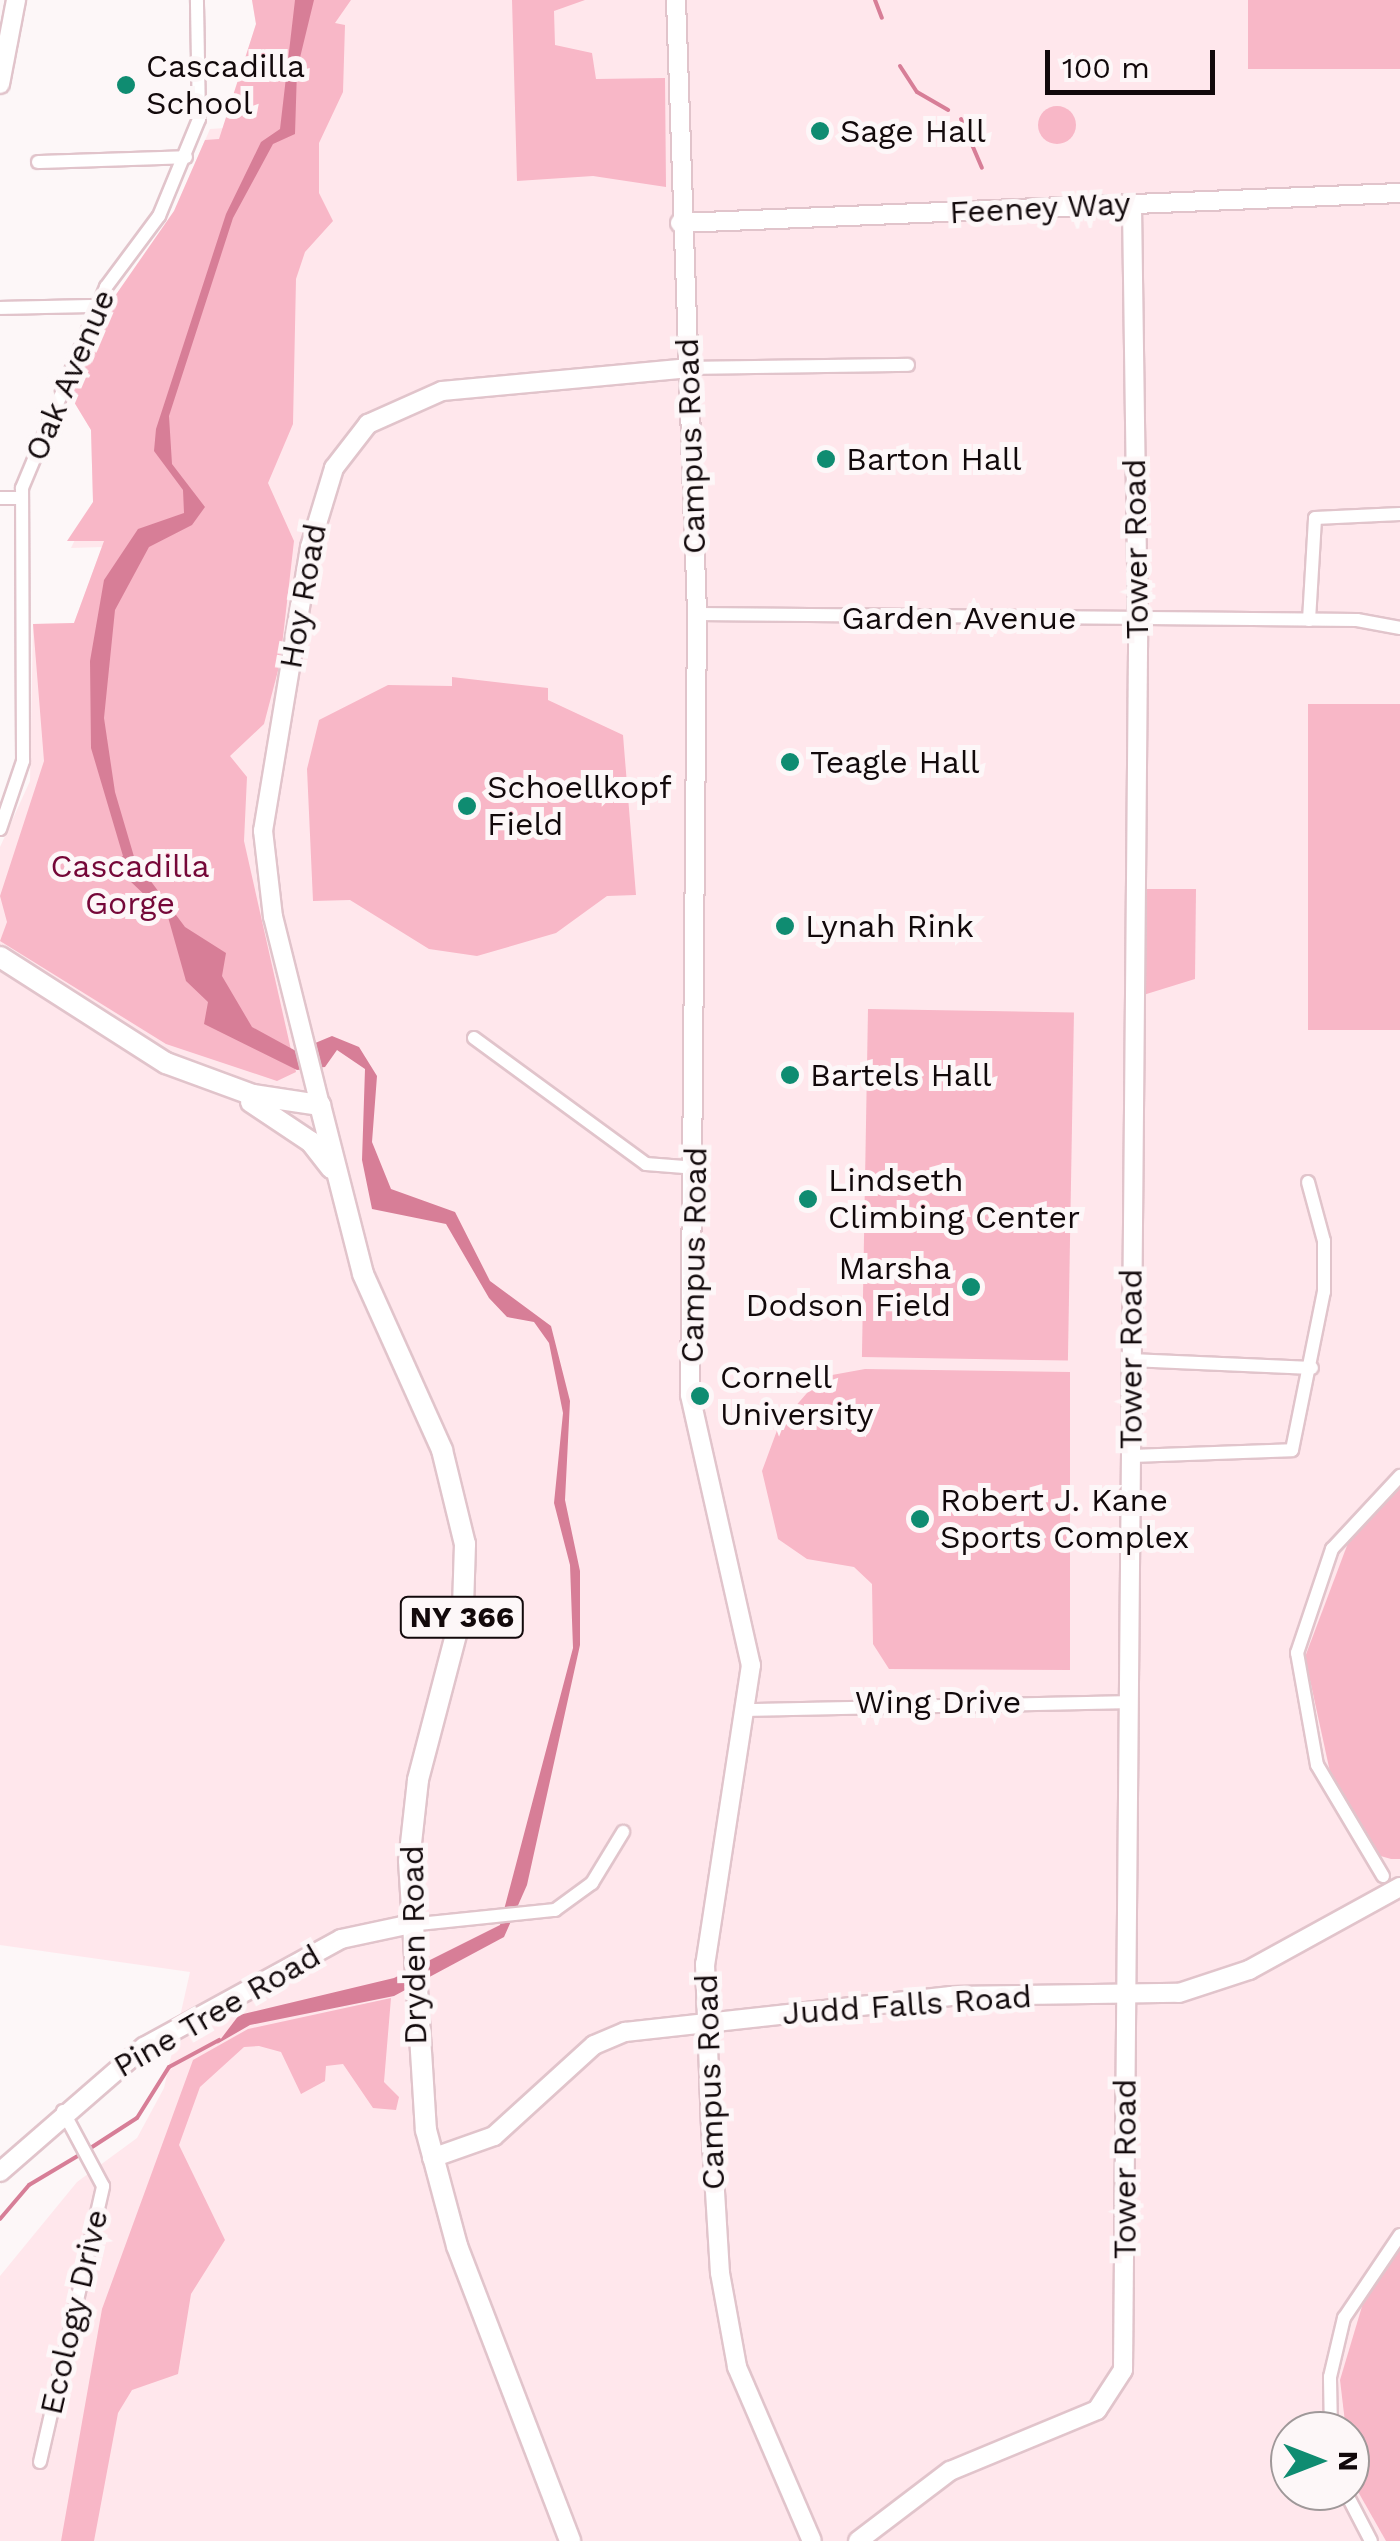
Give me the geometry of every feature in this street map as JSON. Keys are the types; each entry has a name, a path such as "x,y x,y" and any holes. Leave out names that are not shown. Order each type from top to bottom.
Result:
{"main road":[{"name":"Dryden Road","path":"0,957 150,1055 220,1085 290,1125 336,1174"},
{"name":"Dryden Road","path":"220,1085 320,1105 374,1307 442,1450 465,1544 457,1642 412,1820 407,1925 414,2025 432,2158 570,2541"}],"street":[{"path":"0,0 15,0 0,82"},
{"name":"Oak Avenue","path":"0,829 23,760 20,498 97,306 186,157 201,103 198,0"},
{"name":"Campus Road","path":"676,0 680,223 690,368 697,614 697,1168 691,1399 746,1615 749,1710 710,1926 706,2022 730,2334 759,2430 812,2541"},
{"path":"38,162 186,157"},
{"name":"Feeney Way","path":"680,223 1400,193"},
{"name":"Tower Road","path":"858,2541 945,2474 1085,2417 1120,2382 1127,1997 1138,620 1132,204"},
{"path":"0,308 97,306"},
{"path":"690,368 908,365"},
{"name":"Hoy Road","path":"320,1105 268,895 264,806 315,520 343,450 383,414 442,391 690,368"},
{"path":"0,498 20,498"},
{"path":"1309,620 1315,518 1400,514"},
{"name":"Garden Avenue","path":"697,614 1309,620 1400,628"},
{"path":"474,1038 646,1164 697,1168"},
{"path":"1131,1456 1249,1456 1292,1450 1312,1368 1324,1241 1308,1182"},
{"path":"1131,1360 1312,1368"},
{"path":"1383,1876 1317,1765 1297,1653 1332,1549 1400,1476"},
{"name":"Wing Drive","path":"749,1710 1128,1702"},
{"path":"407,1925 525,1916 580,1895 623,1832"},
{"name":"Judd Falls Road","path":"432,2158 494,2136 609,2037 706,2022 989,1994 1127,1997 1231,1979 1400,1887"},
{"name":"Pine Tree Road","path":"0,2172 63,2111 144,2047 341,1939 407,1925"},
{"name":"Ecology Drive","path":"40,2462 102,2199 94,2160 63,2111"},
{"path":"1331,2411 1330,2377 1344,2318 1400,2235"},
{"path":"1355,2511 1371,2541"}],"shaded area":[{"name":"Cornell University","path":"252,0 1400,0 1400,2541 0,2541 0,2276 77,2182 137,2138 164,2088 190,1972 0,1945 0,847 30,781 33,624 74,623 102,547 71,548 93,502 91,430 71,397 115,296 174,211 210,129 225,128 256,24"},
{"path":"295,0 314,0 297,70 295,134 273,144 233,218 169,416 172,464 205,507 192,525 149,547 115,610 104,718 115,792 135,860 185,927 226,953 222,976 252,1027 296,1051 332,1036 359,1047 377,1076 372,1142 391,1189 455,1212 490,1281 551,1326 570,1401 565,1500 580,1571 580,1645 527,1885 504,1937 394,1996 250,2025 217,2044 239,2015 394,1978 500,1925 573,1648 570,1565 554,1503 563,1413 549,1343 534,1322 507,1317 489,1298 446,1224 372,1209 362,1160 365,1069 337,1050 325,1067 297,1070 204,1024 208,1002 186,981 168,917 111,863 123,856 91,748 90,661 104,580 138,529 184,513 183,490 154,451 156,429 226,214 261,142 280,129"}],"green space":[{"name":"Cascadilla Gorge","path":"252,0 351,0 335,23 345,25 343,92 319,143 319,193 333,221 305,252 296,279 293,424 268,483 294,541 280,663 264,724 230,756 247,777 244,841 296,1072 277,1081 166,1044 0,941 7,922 0,896 44,761 33,624 74,623 104,541 67,541 93,502 91,430 71,397 115,296 174,211 205,140 219,139 256,24"},
{"path":"512,0 585,0 554,11 555,45 592,53 596,79 665,78 666,187 593,176 517,181"},
{"path":"1248,0 1400,0 1400,69 1248,69"},
{"path":"1057,106 1071,111 1076,125 1071,139 1057,144 1043,139 1038,125 1043,111"},
{"name":"Schoellkopf Field","path":"452,677 548,688 548,700 623,735 636,895 607,896 556,933 477,956 429,949 350,900 313,901 307,769 319,720 388,685 452,686"},
{"path":"1308,704 1400,704 1400,1030 1308,1030"},
{"path":"1142,889 1196,889 1195,979 1140,996"},
{"path":"868,1009 1074,1013 1068,1361 862,1357"},
{"name":"Robert J. Kane Sports Complex","path":"865,1369 1070,1372 1070,1670 889,1669 873,1644 872,1584 854,1567 807,1559 778,1539 762,1471 779,1425 821,1377"},
{"path":"1400,1484 1400,1859 1391,1859 1377,1855 1332,1781 1305,1657 1351,1535"},
{"path":"391,1998 384,2082 399,2097 396,2110 373,2108 343,2064 326,2066 325,2081 301,2094 281,2052 259,2046 244,2047 200,2087 179,2145 225,2240 191,2294 178,2374 132,2390 118,2413 94,2541 61,2541 102,2309 193,2060 248,2029"},
{"path":"1400,2249 1400,2541 1386,2541 1369,2511 1370,2411 1344,2411 1340,2380 1363,2303"}],"waterway":[{"path":"875,0 882,18"},
{"path":"900,66 917,92 948,110"},
{"path":"961,119 982,168"},
{"path":"89,2149 137,2118 169,2067 219,2040"},
{"path":"0,2219 29,2185 81,2154"}],"place":[{"name":"Cascadilla School","path":"126,85"},
{"name":"Sage Hall","path":"820,131"},
{"name":"Barton Hall","path":"826,459"},
{"name":"Teagle Hall","path":"790,762"},
{"name":"Schoellkopf Field","path":"467,806"},
{"name":"Lynah Rink","path":"785,926"},
{"name":"Bartels Hall","path":"790,1075"},
{"name":"Lindseth Climbing Center","path":"808,1199"},
{"name":"Marsha Dodson Field","path":"971,1287"},
{"name":"Cornell University","path":"700,1396"},
{"name":"Robert J. Kane Sports Complex","path":"920,1519"}]}
